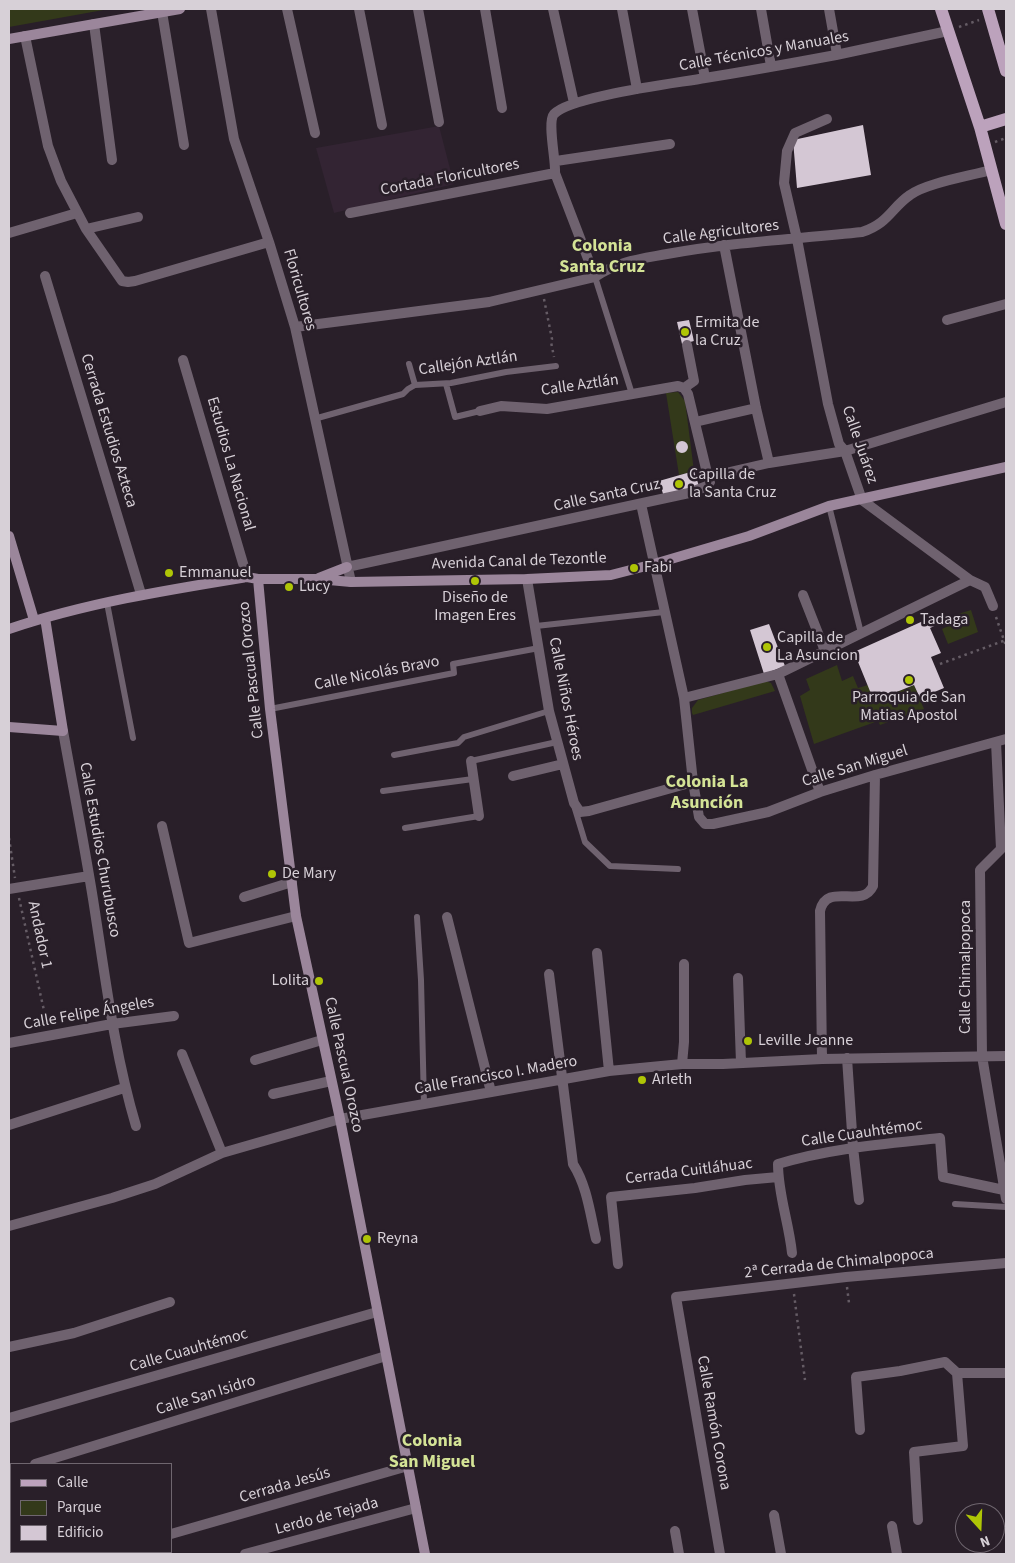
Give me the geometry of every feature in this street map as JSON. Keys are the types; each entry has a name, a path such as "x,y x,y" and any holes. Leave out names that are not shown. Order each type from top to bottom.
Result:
{"main road":[{"path":"941,9 980,127 1006,224"},
{"path":"989,12 1005,64"},
{"path":"980,127 1006,119"}],"street":[{"path":"9,39 177,9"},
{"name":"Floricultores","path":"211,9 234,139 269,242 295,327 351,582"},
{"path":"287,9 315,133"},
{"path":"359,9 382,125"},
{"path":"418,9 439,122"},
{"path":"485,9 502,108"},
{"path":"553,9 574,103"},
{"path":"622,9 637,89"},
{"path":"692,9 705,78"},
{"path":"761,9 771,66"},
{"path":"829,9 837,54"},
{"path":"162,12 184,145"},
{"path":"94,24 112,160"},
{"name":"Calle Técnicos y Manuales","path":"556,161 550,124 553,114 561,108 574,103 637,89 837,54 948,31"},
{"path":"24,36 48,146 61,181 86,229 122,280 128,282 135,281 269,242"},
{"name":"Calle Juárez","path":"827,119 795,133 787,151 784,183 797,239 828,404 839,444 844,452 862,500 970,580 985,587 992,606"},
{"path":"595,277 555,173 556,161 670,144"},
{"name":"Calle Agricultores","path":"295,327 489,302 595,277 609,267 632,260 724,245 862,232 873,228 888,218 910,194 930,186 991,170"},
{"name":"Cortada Floricultores","path":"350,213 555,173"},
{"path":"9,233 77,213"},
{"path":"86,229 138,217"},
{"path":"724,245 756,408 769,463"},
{"name":"Cerrada Estudios Azteca","path":"45,276 141,594"},
{"path":"946,320 1006,304"},
{"path":"687,345 694,381 684,388 688,394 708,477 769,463 844,452 1006,402"},
{"name":"Estudios La Nacional","path":"183,360 247,577"},
{"name":"Calle Aztlán","path":"480,411 501,406 546,408 678,386 684,388"},
{"path":"695,422 756,408"},
{"name":"Avenida Canal de Tezontle","path":"9,628 34,620 141,594 247,577 258,579 318,578 351,582 527,579 611,575 748,536 828,506 1006,467"},
{"name":"Calle Santa Cruz","path":"347,567 689,493 707,486 710,482 708,477"},
{"path":"574,803 580,812 693,782 684,698 640,504"},
{"path":"9,536 34,620"},
{"name":"Avenida Canal de Tezontle","path":"318,578 347,567"},
{"name":"Calle Pascual Orozco","path":"258,579 270,709 296,916 340,1119 425,1554"},
{"name":"Calle Niños Héroes","path":"527,579 550,711 574,803"},
{"path":"684,698 778,674 970,580"},
{"path":"803,595 825,651"},
{"name":"Calle Estudios Churubusco","path":"45,618 112,1024 124,1088 136,1126"},
{"path":"778,674 820,792"},
{"path":"9,727 63,731"},
{"name":"Calle San Miguel","path":"693,782 699,817 705,824 713,824 768,812 820,792 875,775 1001,741"},
{"name":"Calle Chimalpopoca","path":"1001,741 1001,849 980,870 982,1056 1005,1194"},
{"path":"471,761 479,816"},
{"path":"513,776 563,764"},
{"path":"822,1059 820,911 826,899 834,896 863,896 870,893 873,886 875,775"},
{"path":"162,826 188,943 296,916"},
{"path":"13,889 89,876"},
{"path":"244,897 292,882"},
{"path":"447,917 490,1092"},
{"path":"598,953 609,1071"},
{"path":"682,1064 684,1042 684,964"},
{"path":"549,974 573,1164 584,1187 596,1239"},
{"path":"738,978 740,1063"},
{"name":"Calle Felipe Ángeles","path":"9,1043 112,1024 174,1016"},
{"path":"255,1060 322,1040"},
{"path":"182,1054 222,1153"},
{"name":"Calle Francisco I. Madero","path":"9,1226 121,1196 155,1184 222,1153 340,1119 609,1071 682,1064 847,1058 1006,1056"},
{"path":"847,1058 853,1148 859,1200"},
{"path":"273,1094 331,1081"},
{"path":"9,1125 124,1088"},
{"name":"Calle Cuauhtémoc","path":"778,1177 778,1164 853,1148 940,1138 943,1177 1005,1194"},
{"path":"778,1177 780,1193 790,1231 792,1253"},
{"name":"Cerrada Cuitláhuac","path":"618,1264 611,1196 695,1188 778,1177"},
{"name":"2ª Cerrada de Chimalpopoca","path":"676,1297 846,1277 1006,1263"},
{"name":"Calle Ramón Corona","path":"676,1297 720,1554"},
{"path":"9,1347 74,1333 170,1302"},
{"name":"Calle Cuauhtémoc","path":"9,1418 377,1312"},
{"name":"Calle San Isidro","path":"38,1463 386,1356"},
{"path":"860,1430 856,1377 945,1362 957,1373 1006,1373"},
{"path":"918,1520 914,1452 963,1446 957,1373"},
{"name":"Cerrada Jesús","path":"172,1534 408,1466"},
{"name":"Lerdo de Tejada","path":"246,1554 416,1508"},
{"path":"774,1515 781,1554"},
{"path":"892,1526 897,1554"},
{"path":"675,1532 679,1554"}],"lane":[{"path":"595,277 632,394"},
{"path":"409,364 415,385"},
{"name":"Callejón Aztlán","path":"314,419 403,394 415,385 446,384 506,372 556,366"},
{"name":"Calle Aztlán","path":"446,384 455,417 480,411"},
{"path":"828,506 861,633"},
{"path":"107,603 133,738"},
{"path":"536,626 664,612"},
{"name":"Calle Nicolás Bravo","path":"270,709 454,673 453,664 539,648"},
{"path":"394,755 458,743 464,737 550,711"},
{"path":"471,761 557,742"},
{"path":"383,791 473,779"},
{"path":"574,803 585,842 610,866 678,869"},
{"path":"405,828 479,816"},
{"path":"417,917 421,980 424,1104"},
{"path":"955,1204 1006,1208"}],"path":[{"path":"948,31 989,12"},
{"path":"542,291 556,366"},
{"path":"992,606 1006,646"},
{"path":"940,664 1005,640"},
{"name":"Andador 1","path":"9,838 13,889 50,1036"},
{"path":"846,1277 849,1303"},
{"path":"792,1283 805,1380"}],"shaded area":[{"path":"439,126 454,184 334,213 316,148"}],"green space":[{"path":"9,9 109,9 9,27"},
{"path":"678,392 685,401 694,471 679,475 666,393"},
{"path":"971,610 978,632 948,644 942,629 959,621 958,614"},
{"path":"837,665 842,681 853,676 858,688 868,685 875,701 914,685 924,709 880,725 878,721 814,744 800,696 810,690 806,679"},
{"path":"765,681 771,683 775,691 693,715 692,713 692,708 698,700"}],"building":[{"path":"863,125 871,175 797,188 793,140"},
{"name":"Ermita de la Cruz","path":"689,320 694,341 682,344 677,322"},
{"path":"682,441 688,447 682,453 676,447"},
{"name":"Capilla de la Santa Cruz","path":"694,471 699,486 664,497 659,481"},
{"path":"941,613 943,622 930,628 941,653 931,657 944,688 920,698 914,685 874,701 854,652"},
{"name":"Capilla de La Asuncion","path":"769,624 785,666 764,674 750,630"}],"place":[{"name":"Ermita de la Cruz","path":"685,332"},
{"name":"Capilla de la Santa Cruz","path":"679,484"},
{"name":"Fabi","path":"634,568"},
{"name":"Emmanuel","path":"169,573"},
{"name":"Diseño de Imagen Eres","path":"475,581"},
{"name":"Lucy","path":"289,587"},
{"name":"Tadaga","path":"910,620"},
{"name":"Capilla de La Asuncion","path":"767,647"},
{"name":"Parroquia de San Matias Apostol","path":"909,680"},
{"name":"De Mary","path":"272,874"},
{"name":"Lolita","path":"319,981"},
{"name":"Leville Jeanne","path":"748,1041"},
{"name":"Arleth","path":"642,1080"},
{"name":"Reyna","path":"367,1239"}],"district":[{"name":"Colonia Santa Cruz","path":"602,257"},
{"name":"Colonia La Asunción","path":"707,793"},
{"name":"Colonia San Miguel","path":"432,1452"}]}
